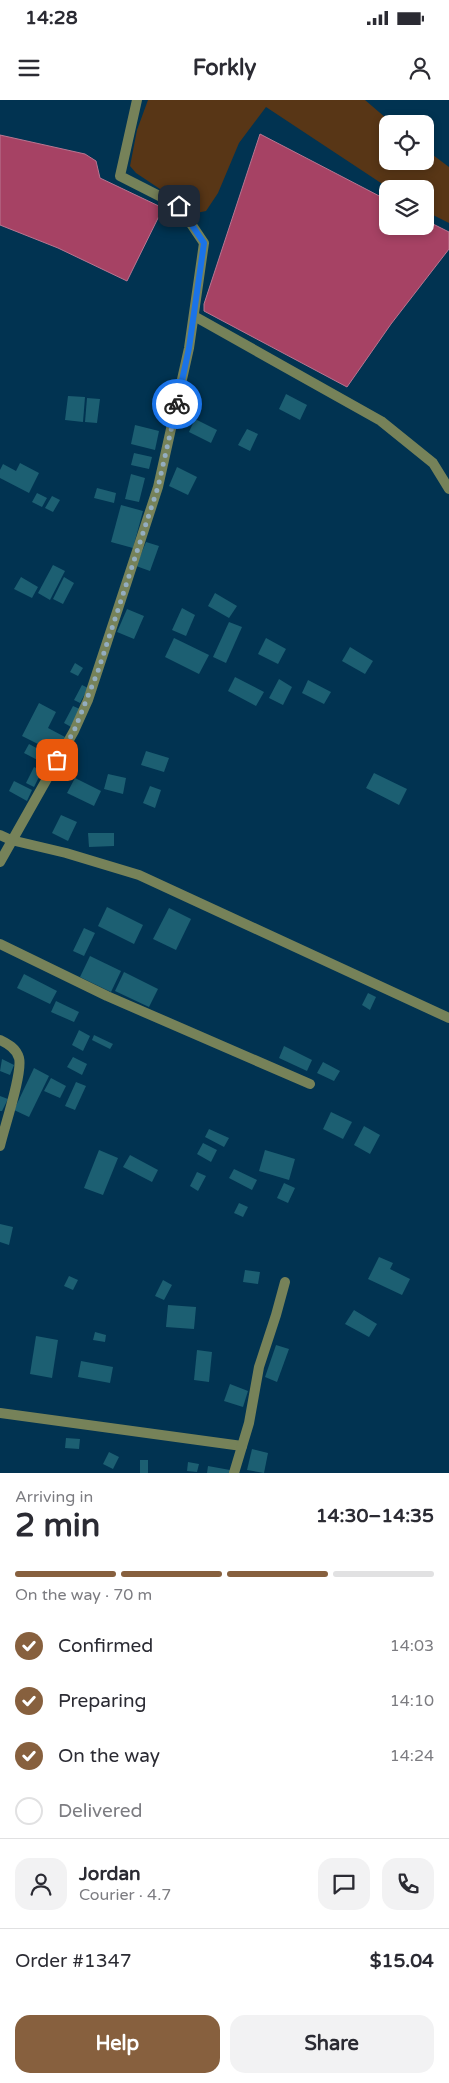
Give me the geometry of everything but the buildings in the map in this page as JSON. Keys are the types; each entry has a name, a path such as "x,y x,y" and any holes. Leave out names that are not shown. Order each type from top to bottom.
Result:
{"street":[{"path":"0,862 74,731 98,671 158,487 189,348 204,243 179,206 120,176 137,100"},
{"path":"194,316 381,421 433,463 449,489"},
{"path":"0,835 11,840 66,853 140,875 449,1018"},
{"path":"0,944 107,996 310,1084"},
{"path":"0,1040 12,1046 19,1059 19,1073 0,1146"},
{"path":"234,1473 249,1423 259,1367 285,1282"},
{"path":"0,1413 242,1446"}],"shaded area":[{"path":"148,100 365,100 382,115 379,115 379,170 434,170 434,156 449,167 449,223 434,216 434,180 379,180 379,182 266,107 239,143 218,193 206,211 196,213 136,173 130,166 137,130"},
{"path":"260,134 379,196 379,235 434,235 434,224 449,232 449,249 391,324 347,387 204,311 204,304"},
{"path":"0,135 85,154 96,161 100,178 163,208 127,281 58,248 0,225"}],"way so far":[{"path":"57,760 74,731 98,671 158,487 177,404"}],"route":[{"path":"177,404 189,348 204,243 179,206"}]}
